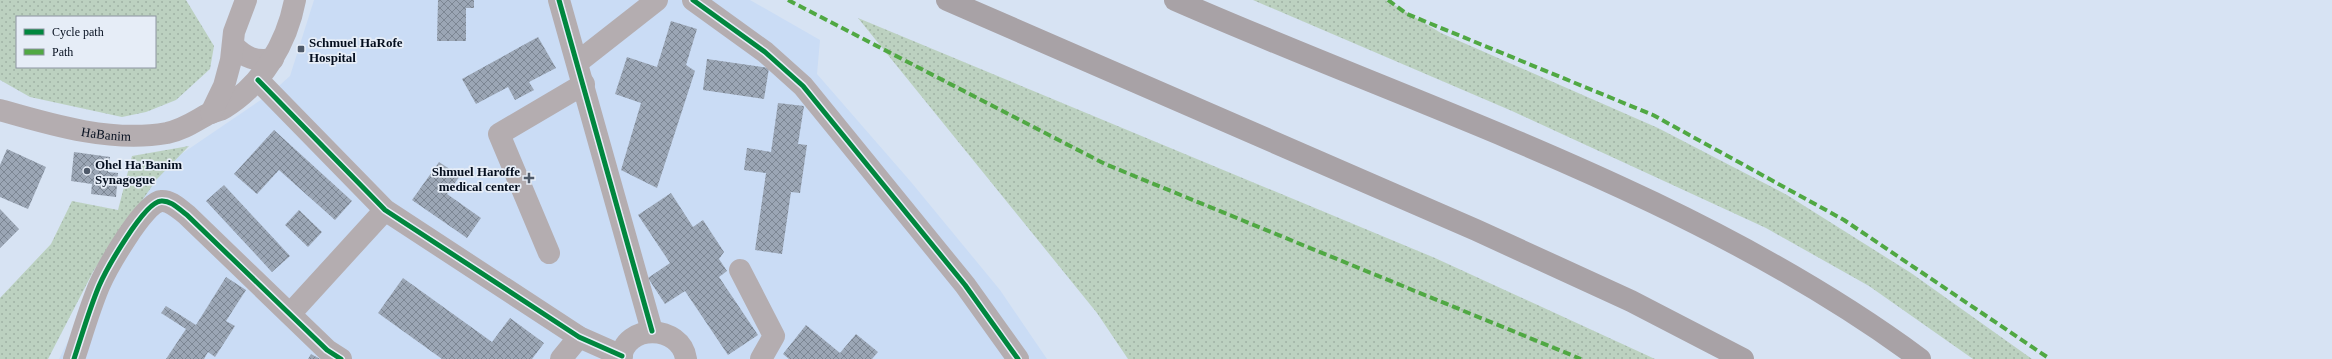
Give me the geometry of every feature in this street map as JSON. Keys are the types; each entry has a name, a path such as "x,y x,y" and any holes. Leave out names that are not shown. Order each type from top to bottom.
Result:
{"highway":[{"path":"947,0 1483,233 1631,301 1743,359"},
{"path":"1175,0 1519,143 1682,217 1748,250 1820,292 1920,359"}],"street":[{"path":"211,113 224,86 231,60 234,32 246,0"},
{"name":"HaBanim","path":"0,110 47,124 90,132 135,135 166,133 194,124 211,113 223,109 246,93 258,80 273,59 293,11 295,0"},
{"path":"559,0 578,62 652,331"},
{"path":"578,62 657,0"},
{"path":"693,0 765,52 803,86 965,285 1018,359"},
{"path":"232,46 246,57 256,60 273,59"},
{"path":"258,80 384,210 579,337 621,358 633,338 652,331 663,332 672,337 680,344 686,359"},
{"path":"549,253 499,134 584,84"},
{"path":"74,359 99,286 129,233 153,203 161,201 172,204 187,215 327,350 341,359"},
{"path":"290,314 384,210"},
{"path":"740,270 774,336 761,359"},
{"path":"561,359 579,337"}],"shaded area":[{"name":"Shmuel Haroffe medical center","path":"314,0 750,0 820,40 817,74 911,182 1000,290 1047,359 59,359 152,174 271,93 290,76"}],"green space":[{"path":"0,0 186,0 214,46 210,69 176,100 146,112 122,117 30,97 0,80"},
{"path":"1253,0 1386,0 1441,33 1658,128 1787,195 1911,273 2032,359 1973,359 1869,286 1766,228 1512,111"},
{"path":"858,18 1435,258 1655,359 1128,359 1097,313"},
{"path":"189,146 157,179 94,270 48,359 0,359 0,298 51,244 72,201 118,210 132,156"}],"building":[{"path":"438,0 474,0 474,8 466,8 466,41 437,41"},
{"path":"671,21 697,29 686,65 695,71 657,188 621,170 641,103 615,94 627,57 657,67"},
{"path":"538,37 556,68 529,82 534,90 515,100 508,87 476,104 462,79"},
{"path":"707,59 769,68 764,99 703,90"},
{"path":"778,103 804,106 798,144 807,145 800,193 791,192 782,254 755,250 766,173 744,170 747,148 771,152"},
{"path":"274,130 352,201 335,220 279,170 257,194 234,174"},
{"path":"7,149 46,167 28,209 0,197 0,165"},
{"path":"74,152 110,157 108,172 118,173 116,197 91,194 92,184 71,181"},
{"path":"439,162 460,176 447,194 481,218 467,238 412,200"},
{"path":"224,185 290,256 272,272 206,201"},
{"path":"671,193 693,227 703,220 724,252 719,259 727,271 719,277 758,335 728,355 685,291 665,304 648,278 670,263 638,215"},
{"path":"0,209 19,229 0,248"},
{"path":"299,210 322,232 308,247 285,225"},
{"path":"226,277 246,290 226,321 235,326 215,357 208,352 204,359 166,359 186,329 161,313 166,306 196,325"},
{"path":"403,278 492,342 510,318 544,343 532,359 442,359 378,313"},
{"path":"806,325 840,353 856,334 878,352 872,359 789,359 783,354"},
{"path":"311,354 320,359 308,359"}],"marked path":[{"path":"788,0 1105,164 1581,359"},
{"path":"1388,0 1407,14 1653,115 1844,220 2050,359"}],"cycle path":[{"path":"559,0 652,331"},
{"path":"693,0 765,52 803,86 965,285 1018,359"},
{"path":"258,80 385,210 579,337 622,356"},
{"path":"74,359 95,295 109,266 126,238 145,212 154,204 161,201 172,204 187,215 327,350 341,359"}],"place":[{"name":"Schmuel HaRofe Hospital","path":"301,49"},
{"name":"Ohel Ha'Banim Synagogue","path":"87,171"},
{"name":"Shmuel Haroffe medical center","path":"529,178"}]}
